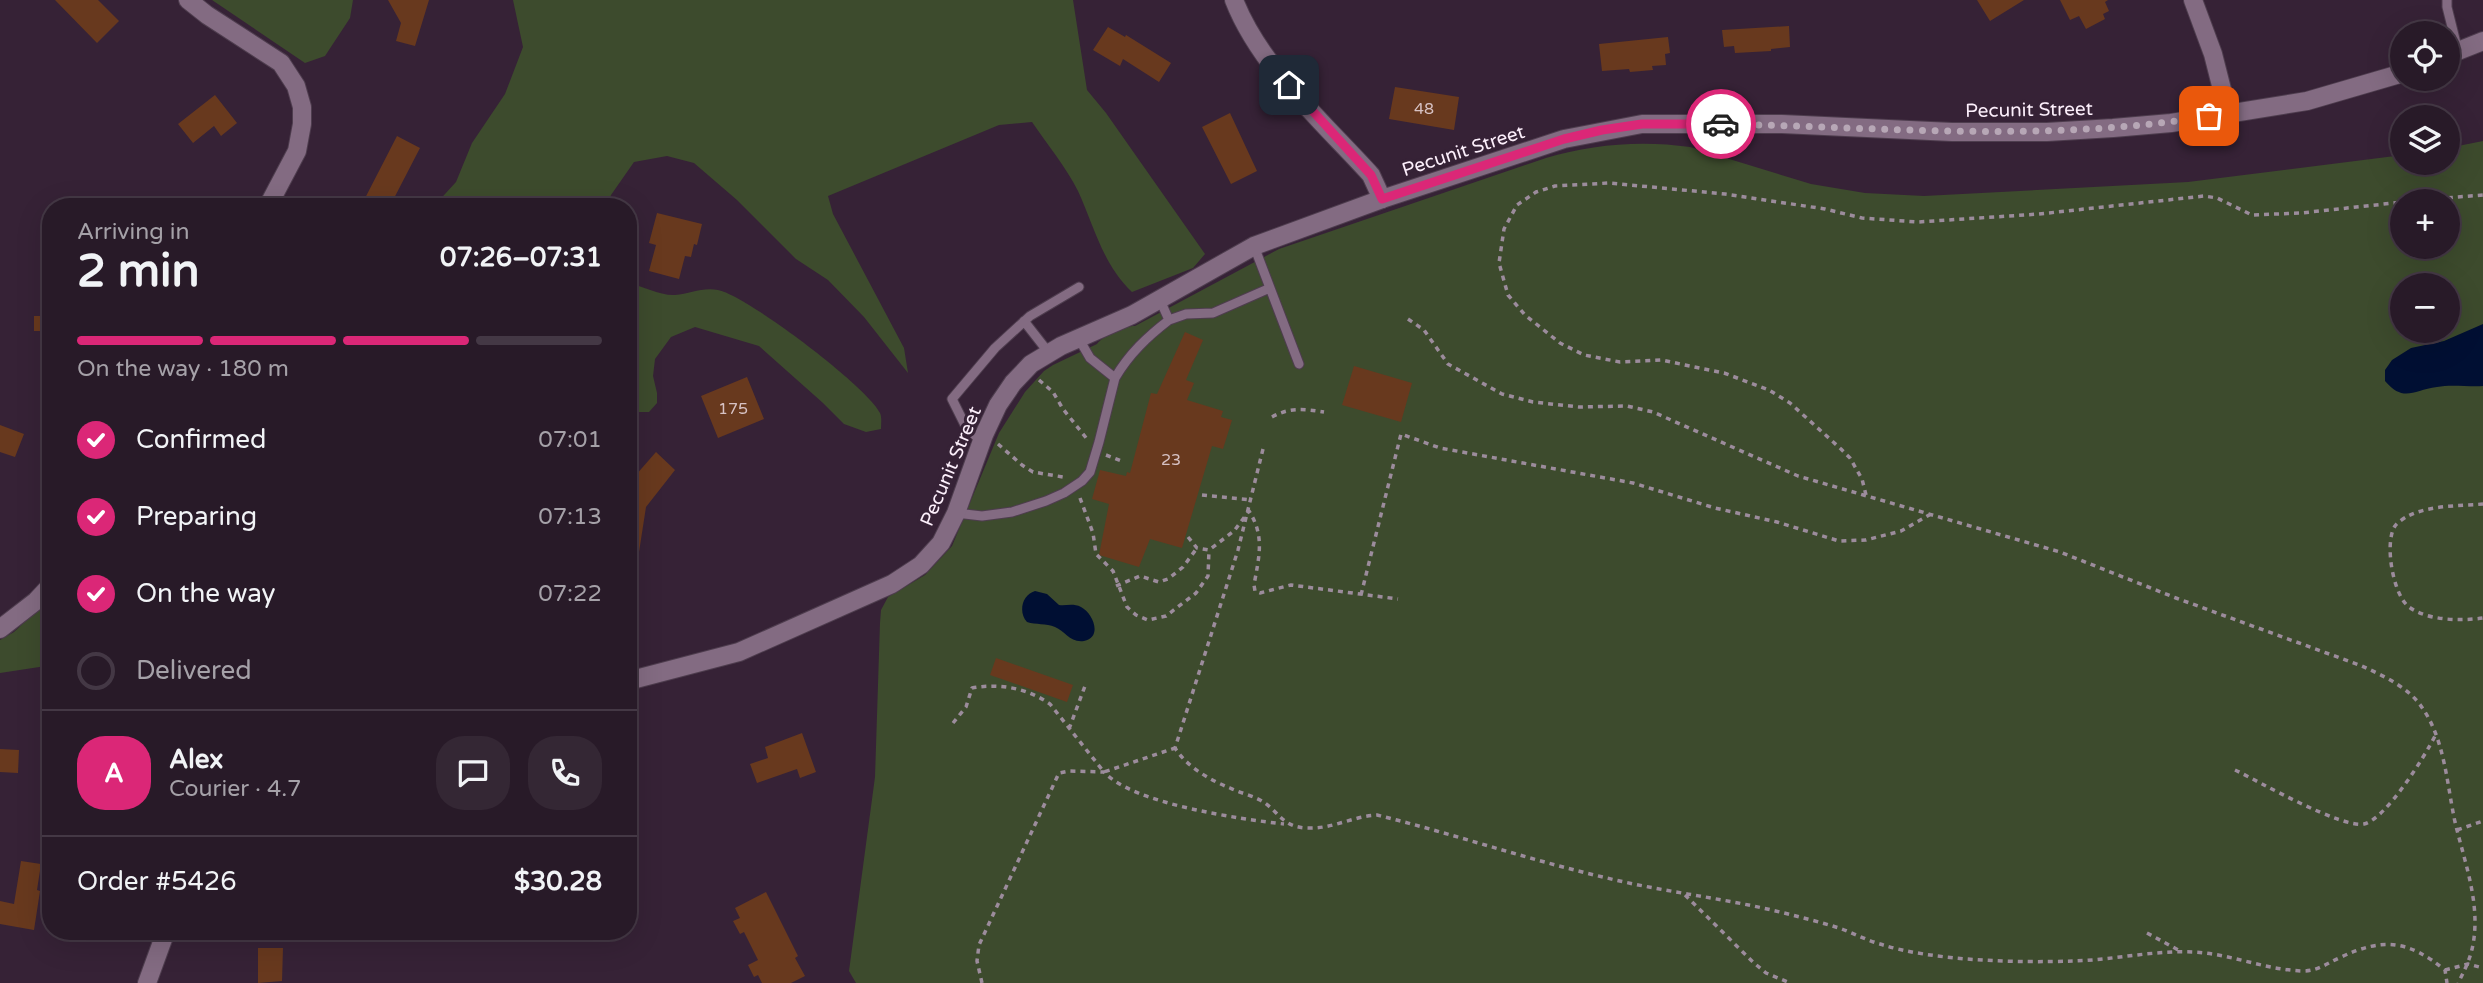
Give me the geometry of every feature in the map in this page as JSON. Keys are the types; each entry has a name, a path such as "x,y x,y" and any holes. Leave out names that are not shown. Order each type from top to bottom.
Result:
{"street":[{"path":"188,0 281,63 296,86 302,107 297,151 272,198"},
{"path":"1234,0 1241,17 1269,60 1371,175 1382,199"},
{"path":"2193,0 2213,54 2228,113"},
{"path":"2460,50 2483,41"},
{"name":"Pecunit Street","path":"637,679 740,652 892,584 921,565 947,532 983,438 1004,395 1031,364 1160,300 1254,246 1382,199 1564,139 1642,124 1782,124 1939,131 2047,132 2171,123 2307,101 2390,77"},
{"path":"0,629 42,595"},
{"path":"147,983 163,940"}],"lane":[{"path":"2447,0 2449,21"},
{"path":"1254,246 1299,363"},
{"path":"983,438 967,429 952,399 995,348 1024,321 1079,287"},
{"path":"956,513 997,515 1039,504 1075,487 1090,472 1115,379 1139,345 1169,320 1185,314 1213,313 1270,288"},
{"path":"1160,300 1169,320"},
{"path":"1024,321 1049,353"},
{"path":"1079,339 1090,358 1115,379"}],"path":[{"path":"1866,495 1862,479 1850,458 1790,403 1769,390 1724,373 1662,360 1620,362 1584,355 1560,342 1525,315 1508,295 1499,263 1504,229 1517,205 1536,191 1555,186 1609,183 1672,187 1825,209 1862,218 1918,222 2039,214 2204,196 2217,198 2252,215 2301,213 2390,203"},
{"path":"2460,197 2483,195"},
{"path":"1408,319 1424,330 1448,364 1502,394 1532,402 1579,407 1626,406 1653,412 1777,468 2060,552 2362,666 2389,680 2419,702 2430,720 2443,758 2457,830 2467,864 2475,921 2468,964 2458,983"},
{"path":"1031,364 1034,377 1050,388 1066,414 1097,449 1124,462"},
{"path":"1272,417 1300,408 1324,412"},
{"path":"1361,595 1401,434 1440,448 1633,483 1839,541 1866,540 1901,531 1931,514"},
{"path":"983,438 999,444 1022,466 1033,472 1069,479 1075,487 1093,533 1096,554 1113,571 1127,607 1133,614 1148,620 1177,610 1202,587 1209,570 1209,550"},
{"path":"1174,748 1238,550 1263,449"},
{"path":"1202,495 1251,500"},
{"path":"2483,504 2409,515 2395,526 2391,544 2392,566 2398,592 2407,606 2418,613 2458,620 2483,618"},
{"path":"1188,537 1197,548 1209,550 1234,531 1249,511"},
{"path":"1249,511 1258,525 1260,543 1255,591 1260,593 1291,585 1398,598"},
{"path":"1117,584 1140,576 1159,582 1168,579 1183,567 1197,548"},
{"path":"953,723 966,707 972,688 1005,686 1041,698 1059,714 1114,782 1160,800 1228,816 1310,829 1377,815 1602,877 1782,912 1840,928 1881,945 1921,953 1968,958 2071,961 2205,953 2293,971 2308,971 2356,951 2377,946 2401,945 2428,957 2445,970 2447,983"},
{"path":"1069,729 1085,686"},
{"path":"2235,770 2344,822 2366,823 2378,817 2395,797 2435,734"},
{"path":"982,983 977,961 979,945 1055,781 1063,771 1104,772 1174,748"},
{"path":"1174,748 1199,772 1264,802 1287,824"},
{"path":"2457,830 2483,821"},
{"path":"1685,895 1754,963 1766,973 1790,983"},
{"path":"2147,933 2183,953"},
{"path":"2445,970 2468,964 2483,968"}],"green space":[{"path":"212,0 353,0 350,18 325,56 305,63"},
{"path":"513,0 1073,0 1087,90 1205,254 1193,268 1132,292 1106,257 1073,182 1032,122 999,125 828,196 833,214 904,348 908,373 864,317 828,280 796,259 737,200 694,163 667,156 634,162 610,198 441,198 456,182 472,143 505,94 523,47"},
{"path":"2483,141 2483,983 856,983 849,971 875,777 881,610 888,597 925,575 952,546 999,433 1025,392 1053,365 1097,344 1114,332 1135,326 1279,249 1546,158 1599,147 1654,144 1690,147 1811,184 1865,193 1924,196 2188,182 2390,157 2390,175 2460,175 2460,146"},
{"path":"637,286 670,295 707,289 733,296 753,308 831,364 871,400 880,413 881,429 866,432 844,424 759,346 695,327 671,337 655,359 653,376 657,403 649,412 637,412"},
{"path":"42,606 42,667 0,673 0,640 14,632"}],"water":[{"path":"2483,324 2483,386 2442,386 2403,393 2385,381 2385,370 2392,360 2411,348 2435,343 2460,343 2460,334"},
{"path":"1035,591 1047,594 1059,605 1075,605 1085,610 1092,619 1095,630 1090,639 1071,639 1055,627 1027,622 1022,609 1024,600"}],"building":[{"path":"55,0 98,0 119,21 97,43"},
{"path":"388,0 429,0 415,46 396,41 401,23"},
{"path":"1977,0 2024,0 1990,21"},
{"path":"2060,0 2108,0 2105,2 2109,11 2103,14 2105,19 2086,29 2079,16 2070,20"},
{"path":"1789,26 1790,47 1735,53 1734,46 1724,47 1722,30"},
{"path":"1108,27 1171,63 1159,82 1123,59 1120,66 1093,50"},
{"path":"1668,37 1670,53 1665,54 1666,65 1652,66 1653,70 1602,71 1599,44"},
{"path":"1395,87 1459,97 1454,130 1389,119"},
{"path":"215,95 237,123 221,136 214,126 193,143 178,124"},
{"path":"1230,113 1257,171 1231,184 1202,127"},
{"path":"397,136 420,148 394,198 365,198"},
{"path":"657,213 702,224 697,245 694,244 691,257 685,256 679,279 649,271 656,245 649,243"},
{"path":"34,316 42,316 42,331 34,331"},
{"path":"1185,332 1203,340 1186,380 1194,383 1187,400 1223,411 1221,417 1232,420 1223,449 1212,446 1182,548 1150,539 1139,567 1099,555 1109,504 1092,499 1100,470 1126,476 1127,472 1130,473 1151,393 1157,394"},
{"path":"1354,366 1412,383 1401,422 1342,405"},
{"path":"747,377 764,419 718,438 701,396"},
{"path":"0,425 24,434 15,457 0,452"},
{"path":"656,452 675,470 646,507 637,565 637,474"},
{"path":"996,658 1073,685 1067,702 990,675"},
{"path":"802,733 816,772 800,778 797,769 757,783 750,764 768,758 765,747"},
{"path":"0,749 19,750 18,773 0,772"},
{"path":"21,861 41,864 34,930 0,924 0,901 14,904"},
{"path":"766,892 805,976 791,983 762,983 758,975 754,977 748,965 758,960 744,932 740,934 733,921 740,918 735,908"},
{"path":"258,948 283,948 282,981 258,983"}],"way so far":[{"path":"1721,124 1782,124 1952,132 2047,132 2171,123 2209,116"}],"route":[{"path":"1289,85 1371,175 1382,199 1564,139 1602,130 1642,124 1721,124"}]}
